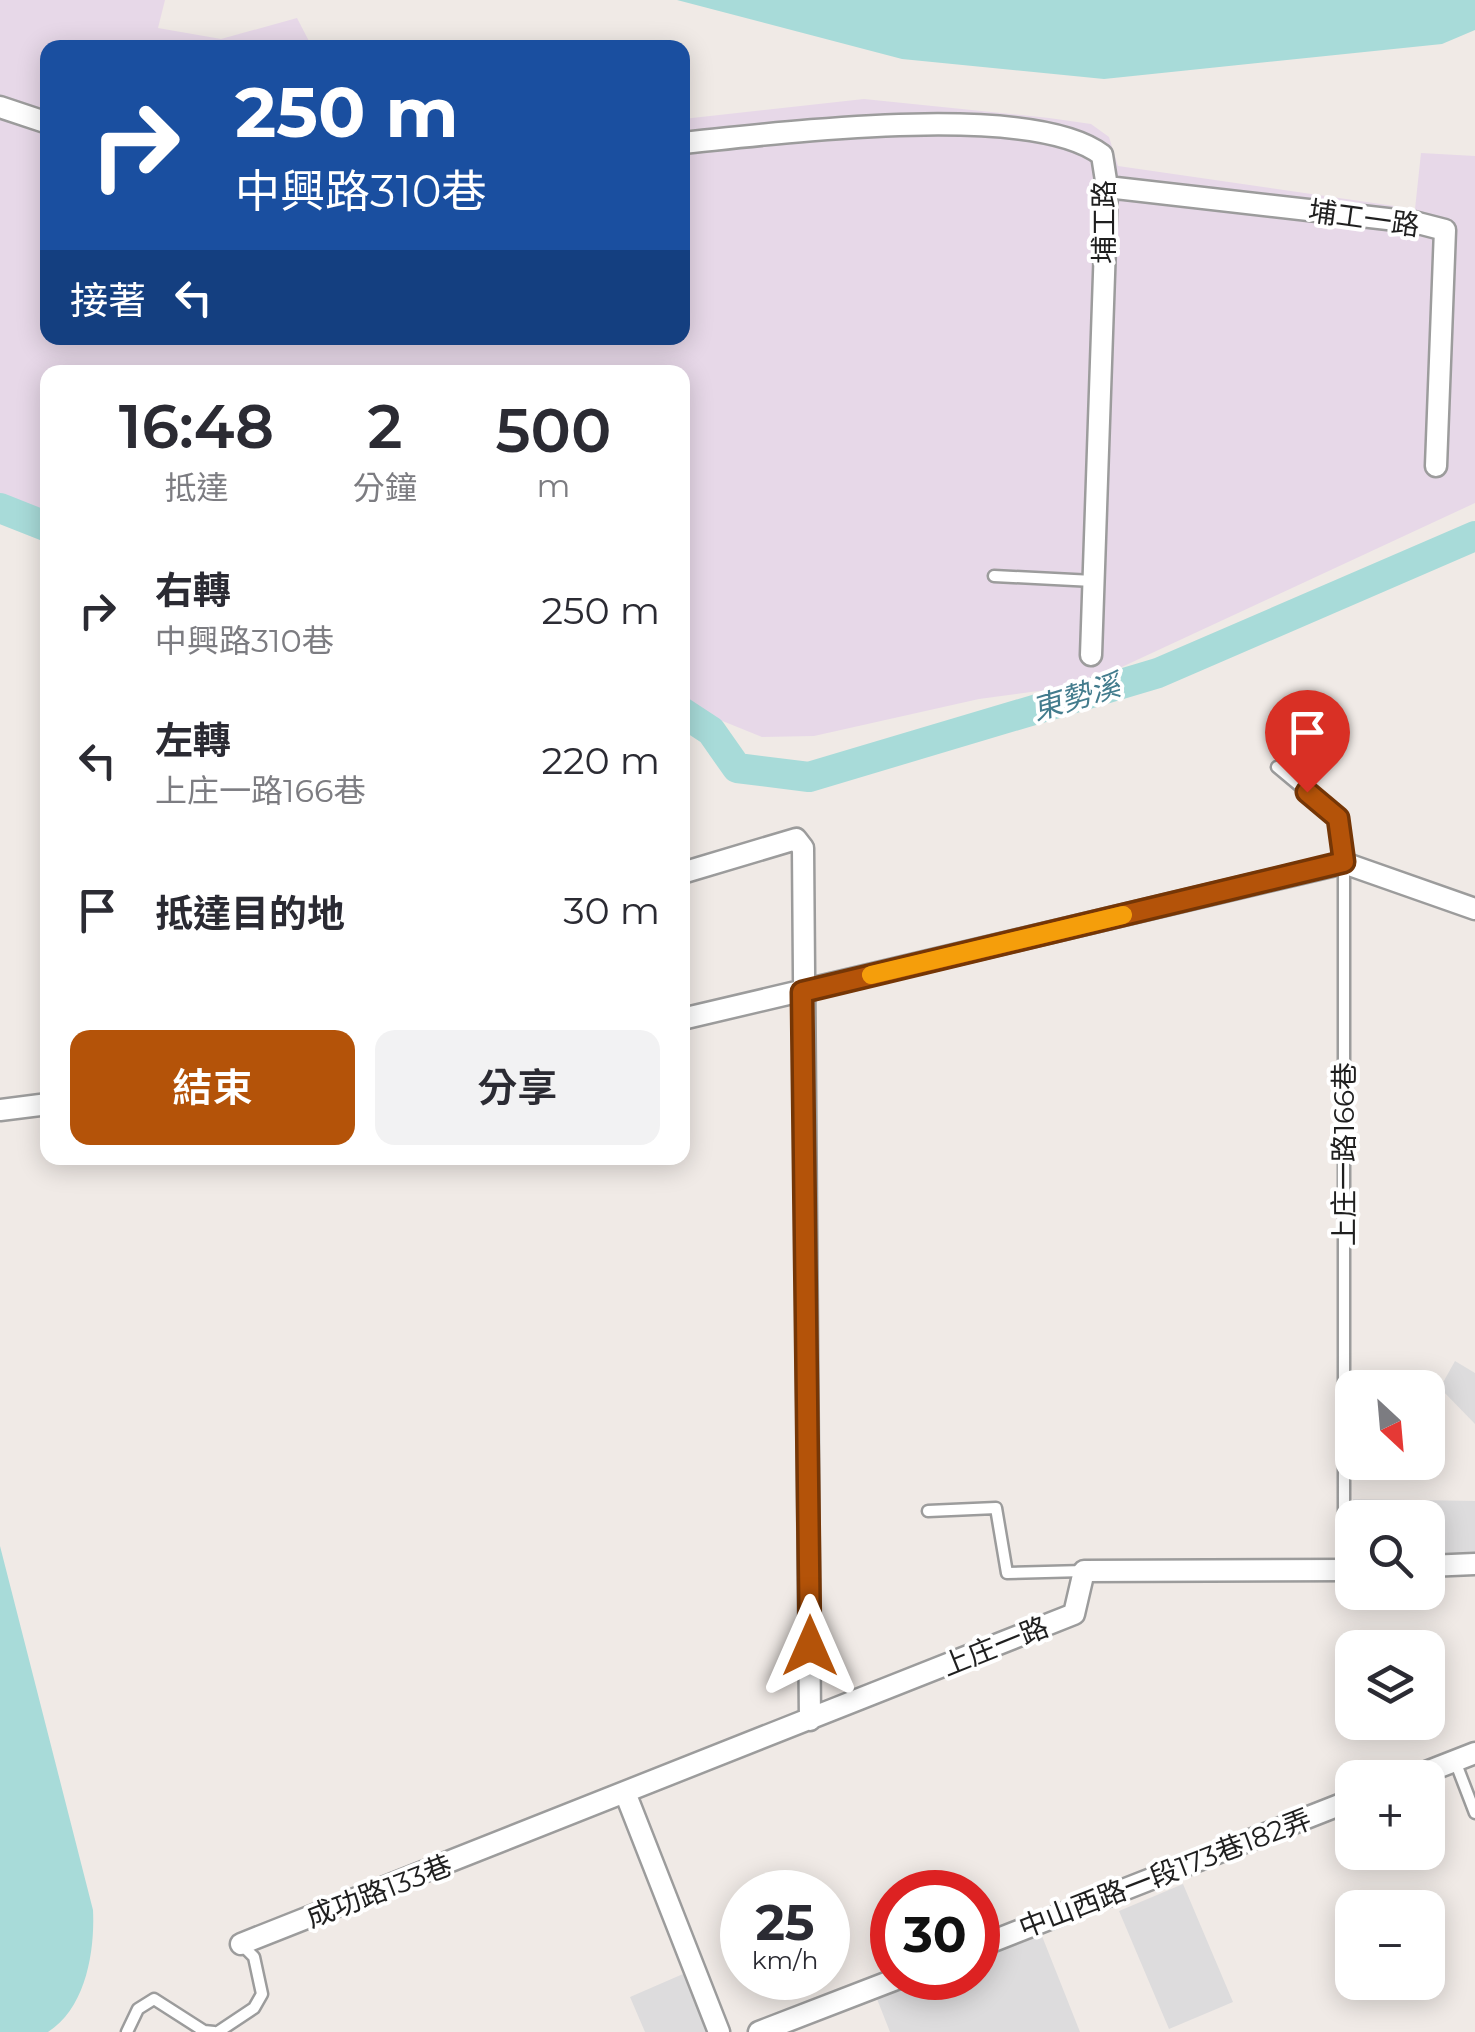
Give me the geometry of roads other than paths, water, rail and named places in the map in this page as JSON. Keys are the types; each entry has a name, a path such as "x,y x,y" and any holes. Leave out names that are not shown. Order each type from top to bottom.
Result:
{"street":[{"path":"0,108 40,120"},
{"name":"埔工路","path":"690,142 836,128 979,124 1085,142 1102,155 1107,187 1090,655"},
{"name":"埔工一路","path":"1107,187 1414,222 1445,230 1436,466"},
{"path":"690,871 796,840 803,848 810,1720"},
{"path":"690,1017 1344,862 1475,909"},
{"path":"0,1110 40,1105"},
{"path":"1445,1565 1475,1564"},
{"path":"1084,1571 1335,1570"},
{"name":"上庄一路","path":"626,1794 1074,1614 1084,1571"},
{"path":"1445,1764 1475,1752"},
{"path":"626,1794 719,2032"},
{"name":"成功路133巷","path":"241,1944 626,1794"},
{"name":"中山西路一段173巷182弄","path":"1000,1937 1335,1807"},
{"path":"759,2032 870,1989"}],"lane":[{"path":"994,576 1093,581"},
{"name":"上庄一路166巷","path":"1277,767 1338,818 1344,862 1348,1500"},
{"path":"928,1511 996,1508 1007,1572 1084,1571"},
{"path":"1454,1760 1475,1813"},
{"name":"成功路133巷","path":"127,2032 138,2009 154,2000 204,2031 216,2032 254,2008 262,1994 254,1956 241,1944"}],"water":[{"path":"677,0 1475,0 1475,30 1442,44 1104,79 902,59"},
{"path":"0,1546 93,1910 90,1960 79,1994 61,2022 48,2032 0,2032"}],"waterway":[{"name":"東勢溪","path":"0,508 40,524"},
{"name":"東勢溪","path":"690,717 711,731 737,768 809,777 1158,673 1475,536"}]}
